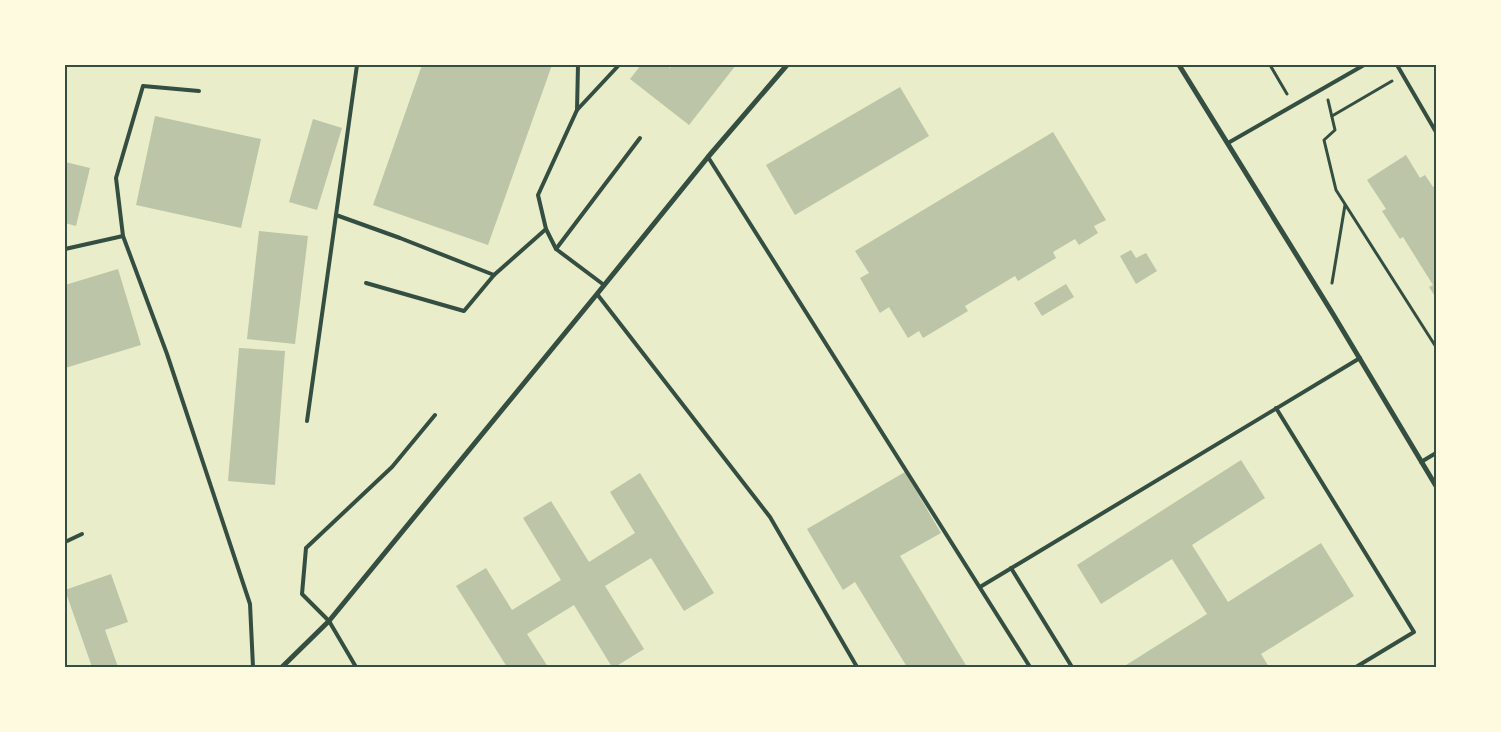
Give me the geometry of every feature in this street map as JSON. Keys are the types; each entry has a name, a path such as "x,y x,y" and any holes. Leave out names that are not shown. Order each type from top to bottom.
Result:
{"street":[{"path":"282,667 329,621 708,156 787,65"},
{"path":"1179,65 1360,358 1436,486"}],"lane":[{"path":"307,421 357,65"},
{"path":"577,110 578,65"},
{"path":"604,285 556,249 546,230 538,195 577,110 619,65"},
{"path":"1228,143 1364,65"},
{"path":"1398,65 1436,132"},
{"path":"199,91 142,86 116,178 123,236 167,354 250,604 253,667"},
{"path":"556,249 640,138"},
{"path":"708,156 1030,667"},
{"path":"336,215 494,275"},
{"path":"366,283 464,311 494,275 546,230"},
{"path":"65,249 123,236"},
{"path":"597,294 770,517 857,667"},
{"path":"980,587 1360,358"},
{"path":"1276,408 1414,632 1356,667"},
{"path":"356,667 329,621 302,594 306,548 392,467 435,414"},
{"path":"1421,462 1436,453"},
{"path":"65,542 82,534"},
{"path":"1011,568 1072,667"}],"path":[{"path":"1270,65 1294,105"},
{"path":"1332,116 1403,75"},
{"path":"1325,87 1335,130 1324,140 1336,190 1436,347"},
{"path":"1332,285 1346,205"}],"building":[{"path":"422,65 552,65 488,245 373,205"},
{"path":"641,65 666,65 670,68 672,65 736,65 689,125 630,79"},
{"path":"900,87 929,136 795,215 766,165"},
{"path":"155,116 261,139 241,228 136,205"},
{"path":"313,119 342,128 317,210 289,202"},
{"path":"1053,132 1106,220 1094,226 1098,233 1079,245 1075,239 1053,252 1056,258 1018,281 1015,276 965,306 968,311 923,338 919,331 908,338 889,307 880,313 860,278 869,273 855,251"},
{"path":"1406,155 1420,178 1425,175 1433,187 1436,185 1436,298 1429,287 1433,285 1403,237 1400,239 1382,211 1386,209 1367,180"},
{"path":"65,162 90,168 76,226 65,223"},
{"path":"259,231 308,236 295,344 247,339"},
{"path":"1131,250 1136,258 1146,253 1157,271 1136,284 1120,256"},
{"path":"118,269 141,345 65,368 65,285"},
{"path":"1066,284 1074,297 1042,316 1034,303"},
{"path":"239,348 285,351 275,485 228,481"},
{"path":"1241,460 1265,498 1192,545 1228,602 1321,543 1354,596 1261,654 1269,667 1123,667 1207,614 1172,559 1101,604 1077,565"},
{"path":"905,472 941,533 900,556 967,667 907,667 855,582 843,590 807,529"},
{"path":"640,473 714,593 684,611 651,558 605,586 644,649 612,667 574,605 527,634 548,667 507,667 456,586 486,568 512,610 561,580 523,518 551,501 589,562 635,533 610,492"},
{"path":"111,574 128,622 105,630 118,667 92,667 65,590"}]}
